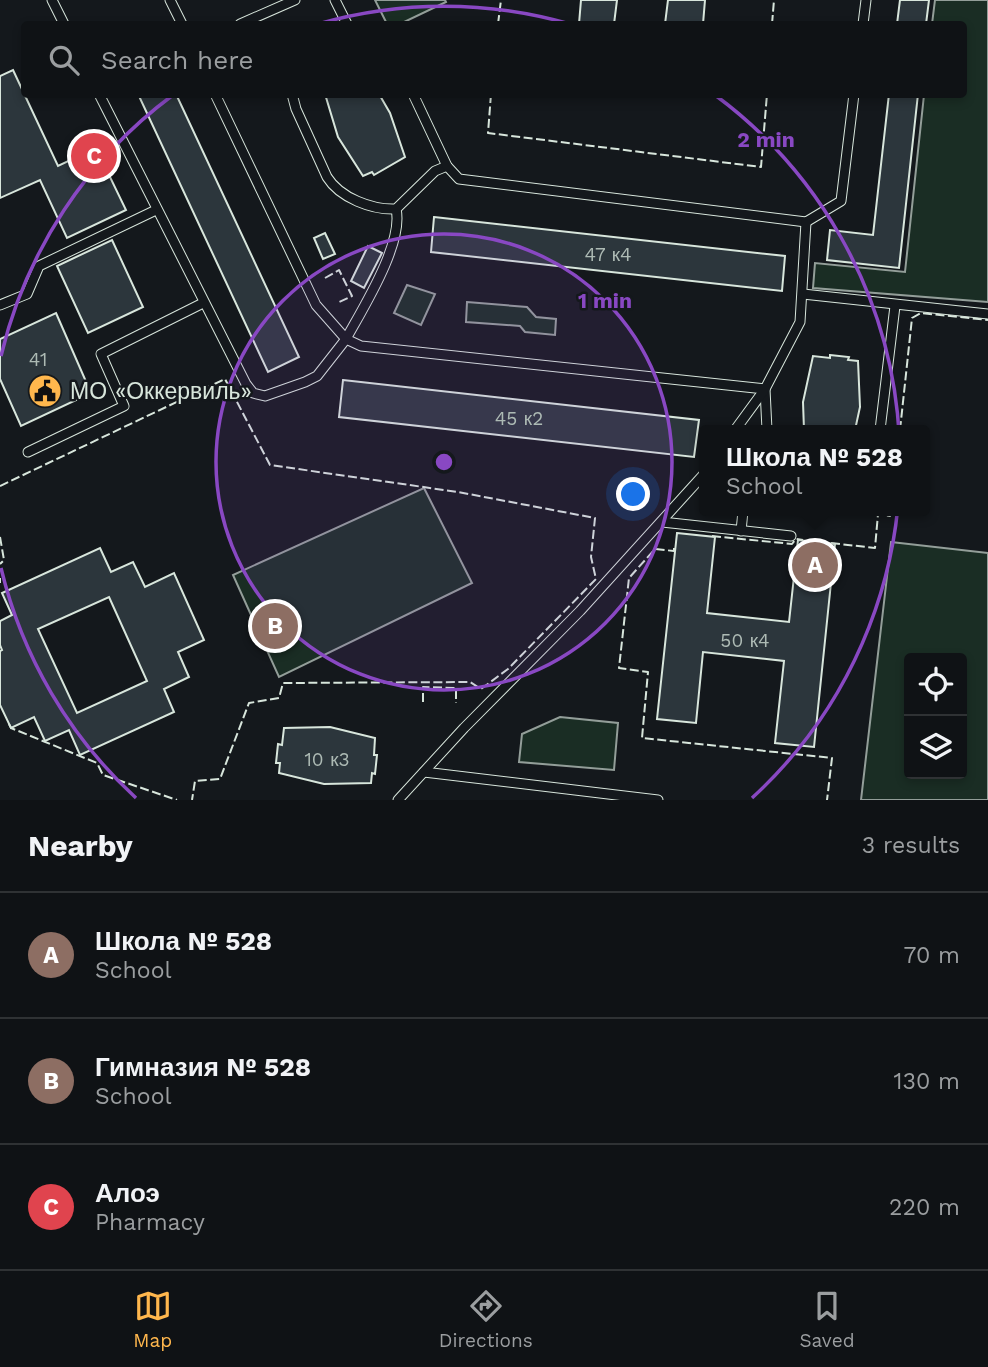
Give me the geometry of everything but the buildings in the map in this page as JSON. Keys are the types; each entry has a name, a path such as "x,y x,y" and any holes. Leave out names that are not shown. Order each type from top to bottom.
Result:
{"lane":[{"path":"52,0 62,21"},
{"path":"170,0 180,21"},
{"path":"247,21 295,0"},
{"path":"335,0 346,21"},
{"path":"863,21 866,0"},
{"path":"101,98 203,303 253,393 265,396 317,376 346,339 379,277 397,230 396,209"},
{"path":"217,98 316,305 346,339 360,346 765,389"},
{"path":"293,98 333,187 341,193 372,206 396,209 435,171 447,166"},
{"path":"414,98 447,166 459,179 806,222 841,201 854,98"},
{"path":"0,305 27,293 39,266 156,210"},
{"path":"739,425 765,389 800,322 806,222"},
{"path":"803,294 988,314"},
{"path":"28,452 124,406 101,354 203,303"},
{"path":"881,425 895,306"},
{"path":"765,389 767,425"},
{"path":"398,800 580,611 699,480"},
{"path":"741,531 742,516"},
{"path":"662,522 791,536"},
{"path":"424,772 658,800"}],"green space":[{"path":"375,0 446,2 406,21 386,21"},
{"path":"935,0 988,0 988,302 813,288 815,263 905,272 924,98 967,98 967,21 932,21"},
{"path":"407,285 435,294 421,325 394,313"},
{"path":"467,302 527,307 536,317 556,319 555,335 525,332 520,326 466,322"},
{"path":"424,488 472,583 279,677 233,575"},
{"path":"891,542 988,553 988,800 861,800"},
{"path":"560,717 618,723 614,770 519,762 522,734"}],"fence":[{"path":"498,21 501,0"},
{"path":"772,21 774,0"},
{"path":"491,98 488,133 761,167 767,98"},
{"path":"325,278 339,270 352,296 337,303"},
{"path":"901,425 912,318 921,313 988,320"},
{"path":"0,486 225,379 270,465 458,492 595,518 591,557 596,579 508,669 481,689 470,682 283,683 279,698 249,703 220,779 195,781 192,800"},
{"path":"831,543 875,548 878,516"},
{"path":"712,536 792,544 796,539 803,540"},
{"path":"0,537 4,560 0,564"},
{"path":"674,548 674,551 655,549 629,578 619,668 648,672 642,738 832,758 827,800"},
{"path":"0,578 0,583"},
{"path":"423,702 423,687 456,688 456,703"},
{"path":"9,724 11,728 97,763 103,775 177,800"}],"place":[{"name":"Алоэ","path":"94,156"},
{"name":"МО «Оккервиль»","path":"45,391"},
{"name":"Школа № 528","path":"815,565"},
{"name":"Гимназия № 528","path":"275,626"}]}
